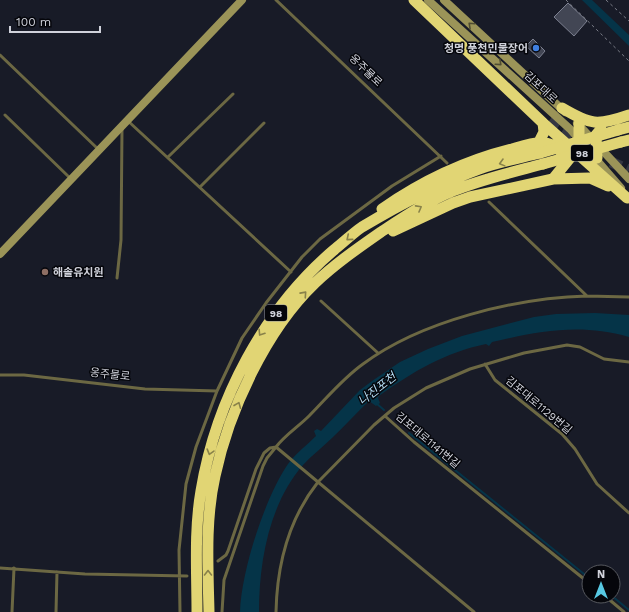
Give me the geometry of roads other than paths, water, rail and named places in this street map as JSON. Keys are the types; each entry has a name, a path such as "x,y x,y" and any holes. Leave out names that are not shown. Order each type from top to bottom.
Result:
{"highway":[{"path":"415,0 546,122 574,152 628,199"},
{"path":"562,108 582,120 600,123 609,122 629,115"},
{"path":"539,147 546,122"},
{"path":"597,158 596,135 609,122"},
{"path":"553,179 574,152 579,138 579,124"},
{"name":"98","path":"197,612 197,548 201,492 212,445 234,386 259,337 283,302 322,260 361,228 449,181 539,147 629,127"},
{"name":"98","path":"209,612 208,549 212,494 222,450 244,392 268,344 293,307 314,283 361,246 403,217 452,191 505,174 625,141"},
{"path":"539,147 551,144 562,152 564,158 563,168"},
{"path":"361,246 453,203 487,192 514,188 553,179 590,178 601,182 628,199"}],"main road":[{"path":"0,254 98,149 242,0"},
{"name":"김포대로","path":"428,0 529,90 579,138 597,158 628,199"},
{"name":"김포대로","path":"444,0 579,124 629,179"}],"lane":[{"name":"옹주물로","path":"276,0 447,163"},
{"path":"0,55 98,149"},
{"path":"168,158 233,94"},
{"path":"5,115 71,179"},
{"path":"124,123 168,158 291,272"},
{"path":"117,278 121,240 124,123"},
{"path":"200,187 264,123"},
{"path":"180,612 180,527 186,484 196,447 233,354 249,327 309,249 331,230 392,186 441,156"},
{"path":"489,202 586,296"},
{"path":"222,612 224,580 267,458 284,438 308,417 336,387 378,353 412,335 466,317 537,299 586,296 629,297"},
{"path":"321,302 378,353"},
{"name":"김포대로1141번길","path":"581,577 414,442 385,416 403,402 426,388 485,364 531,351 567,345 580,347 604,359 629,362"},
{"name":"김포대로1129번길","path":"485,364 495,380 554,427 570,442 597,484 629,514"},
{"name":"옹주물로","path":"0,375 24,375 145,389 217,391"},
{"path":"276,612 277,579 285,545 304,502 316,481 374,424 385,416"},
{"path":"218,561 226,555 228,551 259,462 270,448 276,447 474,612"},
{"path":"0,568 58,572 187,576"},
{"path":"12,612 14,568"},
{"path":"56,612 58,572"},
{"path":"614,604 624,612"}],"water":[{"path":"582,0 592,0 629,35 629,46"},
{"name":"나진포천","path":"595,313 629,315 629,337 594,330 560,330 492,342 489,346 486,344 457,352 417,371 379,396 378,398 380,403 376,406 369,401 306,461 291,480 274,515 268,534 261,573 259,612 240,612 241,596 256,535 279,478 291,460 316,436 314,431 317,429 321,431 360,390 400,362 462,336 534,317 556,314"}],"waterway":[{"name":"나진포천","path":"376,403 384,410"},
{"path":"409,433 581,572"},
{"path":"621,603 629,610"}],"tunnel":[{"path":"549,121 583,144"},
{"path":"611,162 629,170"}],"place":[{"name":"청명 풍천민물장어","path":"536,48"},
{"name":"해솔유치원","path":"45,272"}]}
